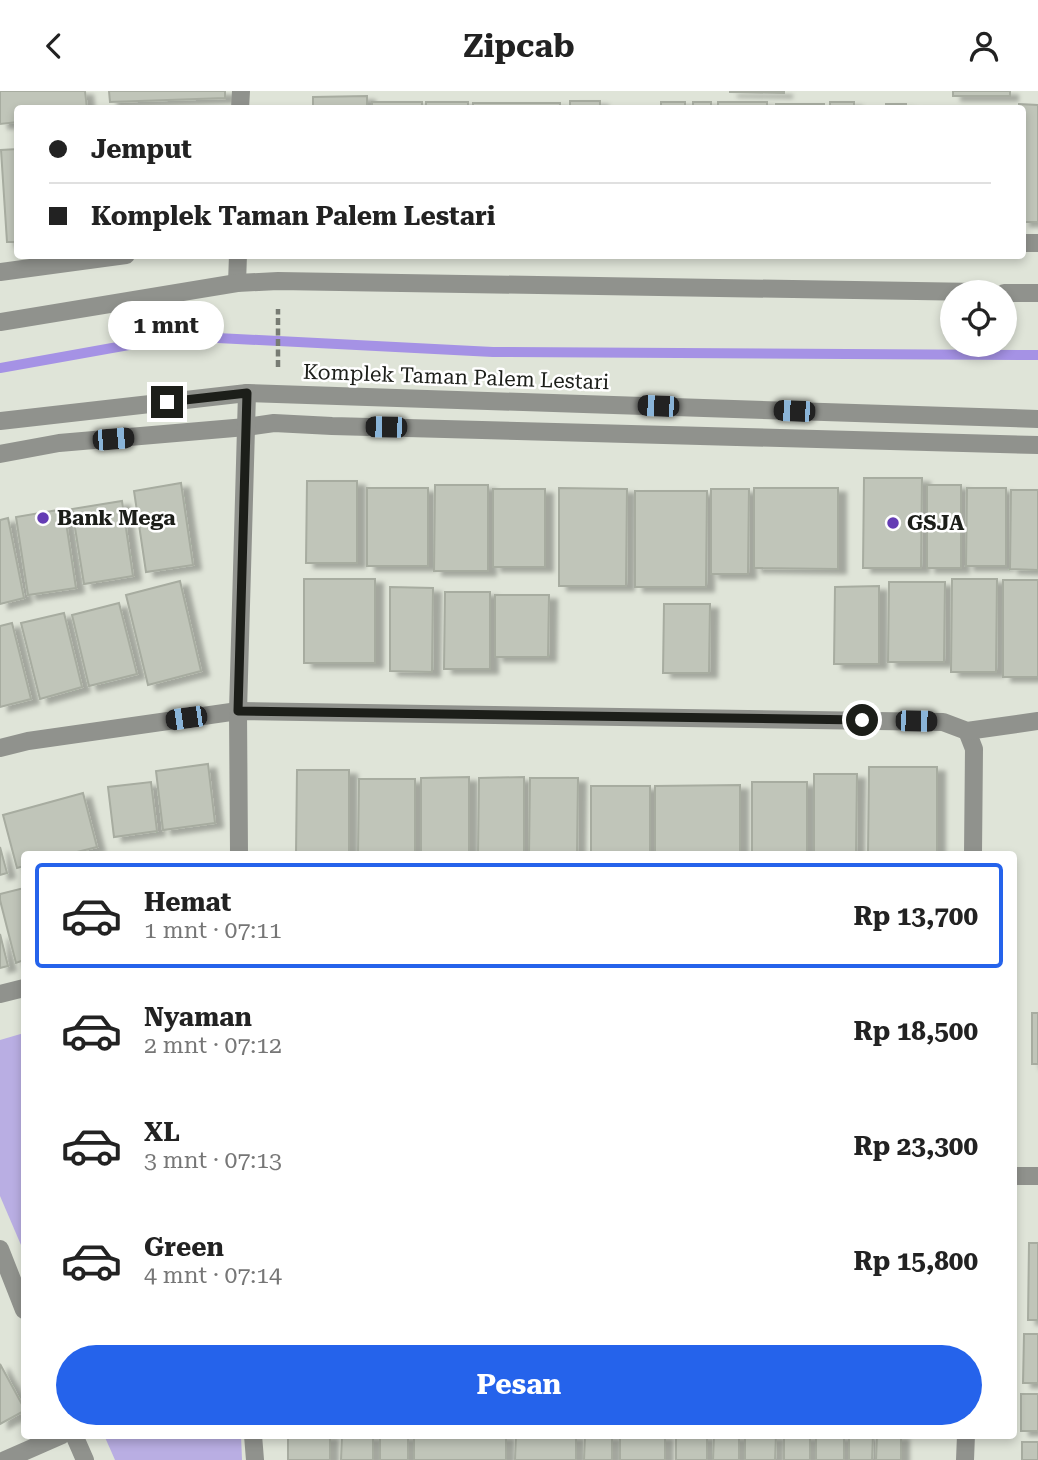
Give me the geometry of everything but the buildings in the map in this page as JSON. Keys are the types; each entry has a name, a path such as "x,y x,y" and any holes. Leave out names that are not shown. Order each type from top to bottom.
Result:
{"street":[{"path":"0,272 96,259"},
{"path":"237,283 239,259"},
{"path":"0,321 237,283 278,281 940,291"},
{"path":"1017,293 1038,293"},
{"path":"239,851 238,711 247,393"},
{"name":"Komplek Taman Palem Lestari","path":"0,421 247,393 1038,419"},
{"path":"0,454 59,443 274,423 1038,445"},
{"path":"0,748 28,741 238,711 943,722 967,731 1038,721"},
{"path":"967,731 974,749 973,851"},
{"path":"0,994 21,989"},
{"path":"1017,1176 1038,1176"},
{"path":"0,1249 21,1302"},
{"path":"5,1460 53,1439"},
{"path":"76,1439 85,1460"},
{"path":"253,1439 255,1460"},
{"path":"965,1439 965,1460"}],"path":[{"path":"278,301 278,370"}],"shaded area":[{"path":"21,1034 21,1245 0,1196 0,1040"},
{"path":"106,1439 241,1439 242,1460 115,1460"}],"waterway":[{"path":"0,368 179,336 493,352 1038,355"}],"place":[{"name":"Bank Mega","path":"43,518"},
{"name":"GSJA","path":"893,523"}],"route":[{"path":"167,402 247,393 238,711 862,720"}]}
